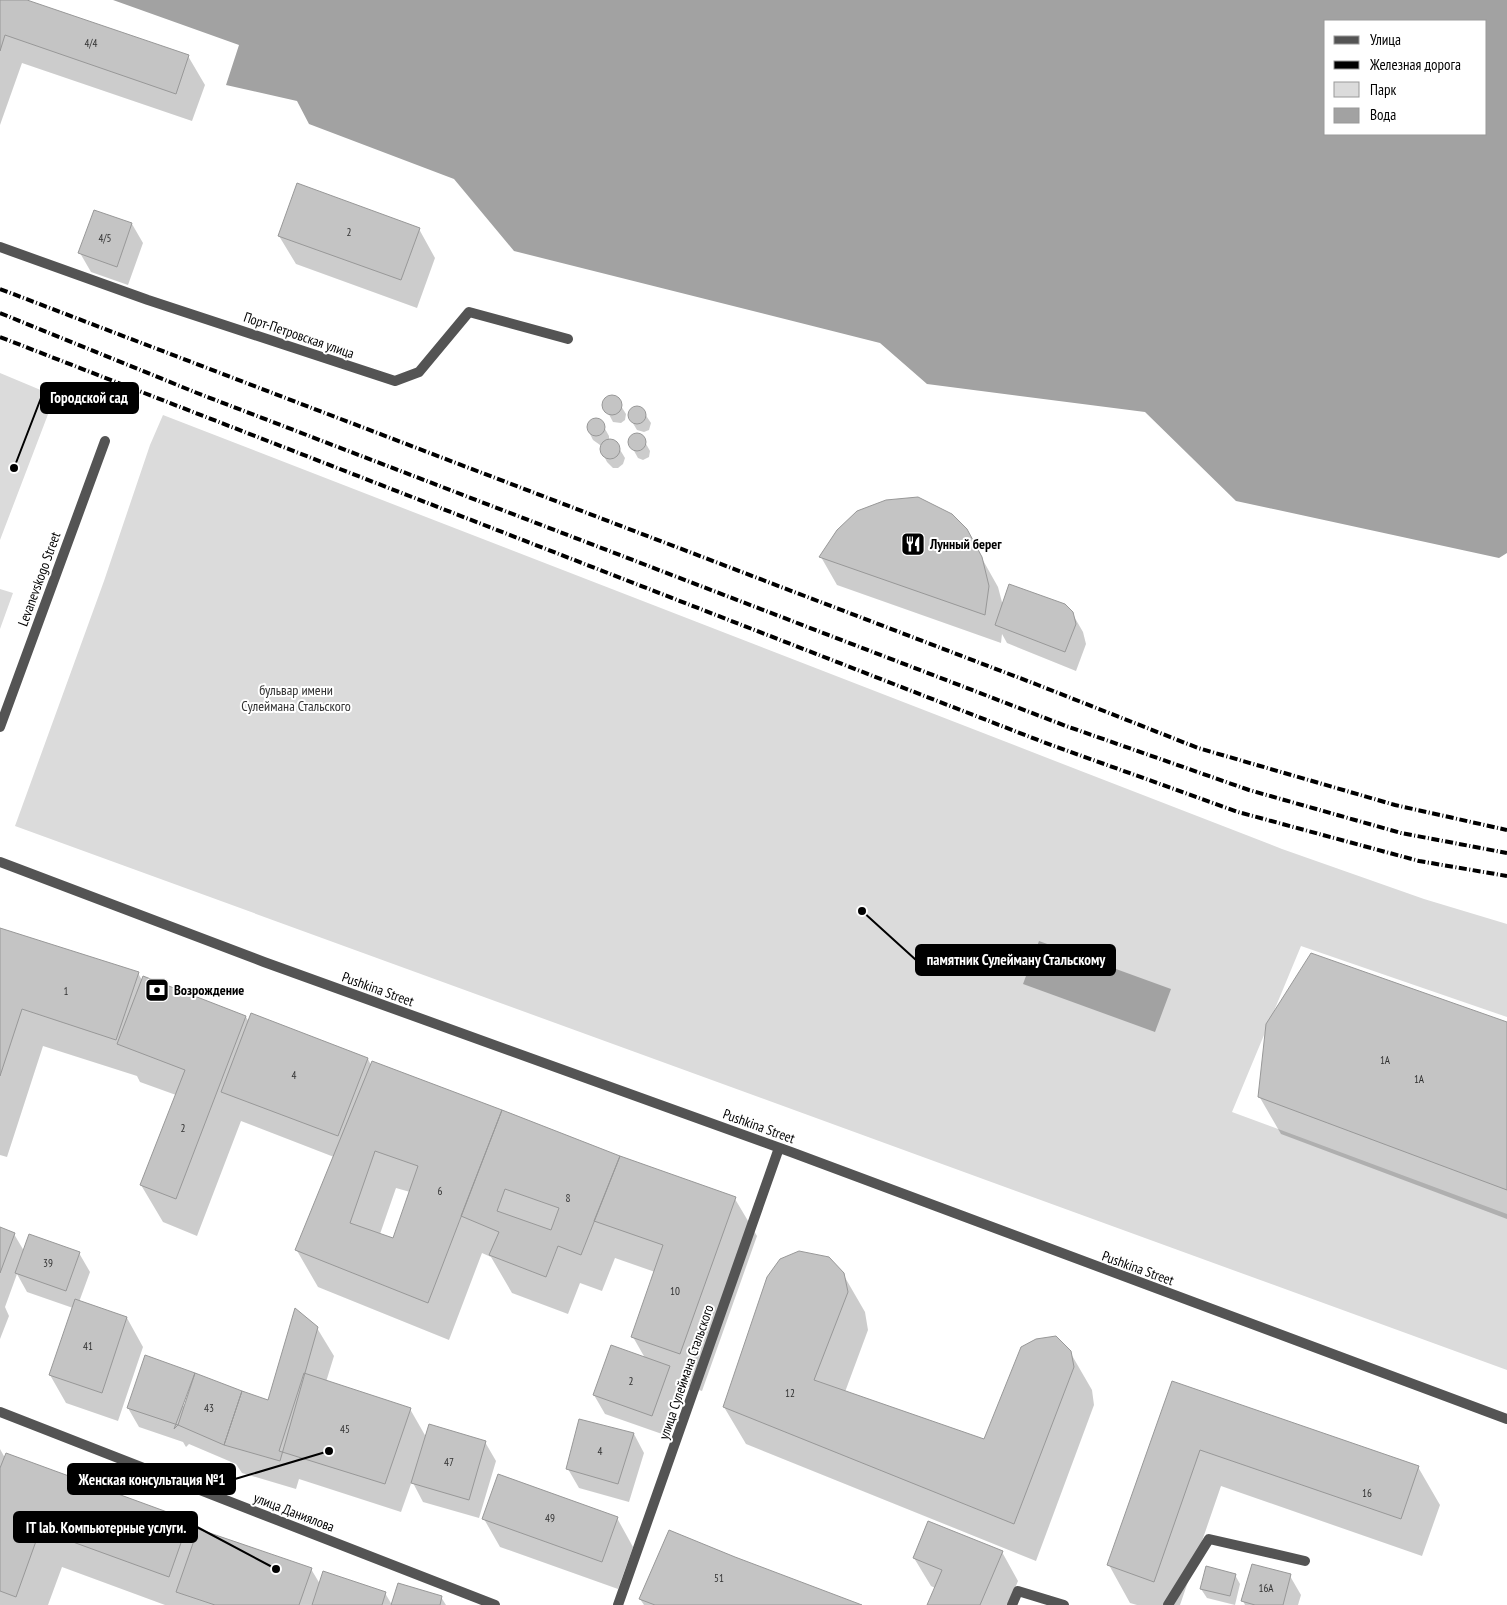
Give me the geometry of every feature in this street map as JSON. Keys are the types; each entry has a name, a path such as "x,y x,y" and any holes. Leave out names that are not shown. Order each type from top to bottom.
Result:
{"street":[{"name":"Порт-Петровская улица","path":"0,247 148,300 395,381 419,372 469,312 568,339"},
{"name":"Levanevskogo Street","path":"0,727 105,441"},
{"name":"Pushkina Street","path":"0,862 273,965 779,1148 1507,1419"},
{"name":"улица Сулеймана Стальского","path":"618,1605 779,1148"},
{"name":"улица Даниялова","path":"0,1412 495,1605"},
{"path":"1168,1605 1209,1539 1305,1561"},
{"path":"1012,1605 1018,1591 1064,1605"}],"green space":[{"path":"0,373 55,396 0,540"},
{"name":"бульвар имени Сулеймана Стальского","path":"163,415 1282,849 1424,899 1507,924 1507,1017 1301,946 1232,1112 1507,1214 1507,1370 15,826 104,581 150,445"},
{"path":"0,589 13,593 0,629"}],"water":[{"path":"113,0 1507,0 1507,553 1499,558 1236,501 1145,412 927,384 880,343 514,251 454,179 309,124 297,101 226,85 239,45"},
{"path":"1039,941 1171,989 1155,1032 1023,984"}],"building":[{"path":"0,0 27,0 189,55 176,94 5,35 0,51"},
{"path":"297,183 420,228 401,280 278,236"},
{"path":"94,210 132,223 117,267 78,253"},
{"path":"612,395 619,398 622,405 619,412 612,415 605,412 602,405 605,398"},
{"path":"637,406 643,409 646,415 643,421 637,424 631,421 628,415 631,409"},
{"path":"592,418 600,418 605,423 603,434 592,436 587,431 587,423"},
{"path":"633,433 641,433 646,438 644,449 633,451 628,446 628,438"},
{"path":"610,439 617,442 620,449 617,456 610,459 603,456 600,449 603,442"},
{"path":"918,497 952,514 967,529 982,557 989,586 985,615 819,557 837,530 857,511 886,500"},
{"path":"1009,584 1065,604 1073,612 1076,624 1065,652 995,625"},
{"path":"0,928 139,972 116,1040 22,1009 0,1076"},
{"path":"1311,953 1507,1022 1507,1190 1258,1097 1266,1024"},
{"path":"143,976 246,1016 176,1199 140,1185 185,1070 117,1044"},
{"path":"251,1013 368,1058 338,1136 221,1092"},
{"path":"372,1061 502,1110 428,1303 295,1250","holes":["375,1151 418,1166 393,1238 350,1223"]},
{"path":"502,1110 620,1156 581,1255 558,1246 546,1277 489,1255 499,1232 461,1216","holes":["505,1189 559,1208 551,1230 497,1211"]},
{"path":"620,1156 736,1197 680,1354 631,1337 663,1245 594,1221"},
{"path":"0,1227 15,1233 0,1273"},
{"path":"29,1234 80,1252 66,1291 15,1273"},
{"path":"799,1251 829,1257 844,1273 848,1292 814,1380 984,1439 1021,1347 1036,1339 1056,1336 1071,1351 1074,1367 1014,1524 723,1407 767,1277 780,1259"},
{"path":"75,1299 127,1317 102,1393 49,1375"},
{"path":"295,1308 318,1327 280,1461 224,1445 242,1391 268,1400"},
{"path":"611,1345 670,1366 652,1416 593,1395"},
{"path":"145,1355 195,1373 178,1425 127,1408"},
{"path":"195,1373 242,1391 224,1445 178,1425 174,1429"},
{"path":"304,1373 411,1408 385,1484 279,1451"},
{"path":"1172,1381 1419,1466 1401,1519 1200,1450 1154,1582 1107,1565"},
{"path":"579,1419 634,1433 618,1484 566,1469"},
{"path":"429,1424 486,1441 469,1500 411,1483"},
{"path":"6,1453 189,1520 169,1577 40,1530 16,1597 0,1591 0,1468"},
{"path":"498,1474 618,1517 602,1562 482,1519"},
{"path":"928,1521 1003,1551 980,1605 927,1605 942,1570 913,1558"},
{"path":"198,1529 312,1568 299,1605 215,1605 176,1592"},
{"path":"669,1530 862,1605 655,1605 639,1599"},
{"path":"1252,1564 1291,1574 1283,1605 1255,1605 1241,1601"},
{"path":"1206,1566 1236,1574 1230,1596 1200,1589"},
{"path":"323,1571 386,1592 382,1605 312,1605"},
{"path":"398,1583 442,1596 440,1605 391,1605"}],"railway":[{"path":"0,289 1038,685 1198,748 1395,805 1507,830"},
{"path":"0,313 197,393 1066,726 1249,790 1401,833 1507,853"},
{"path":"0,337 1043,742 1238,812 1419,861 1507,876"}],"place":[{"name":"Городской сад","path":"14,468"},
{"name":"Лунный берег","path":"913,544"},
{"name":"памятник Сулейману Стальскому","path":"862,911"},
{"name":"Возрождение","path":"157,990"},
{"name":"Женская консультация №1","path":"329,1451"},
{"name":"IT lab. Компьютерные услуги.","path":"276,1569"}]}
